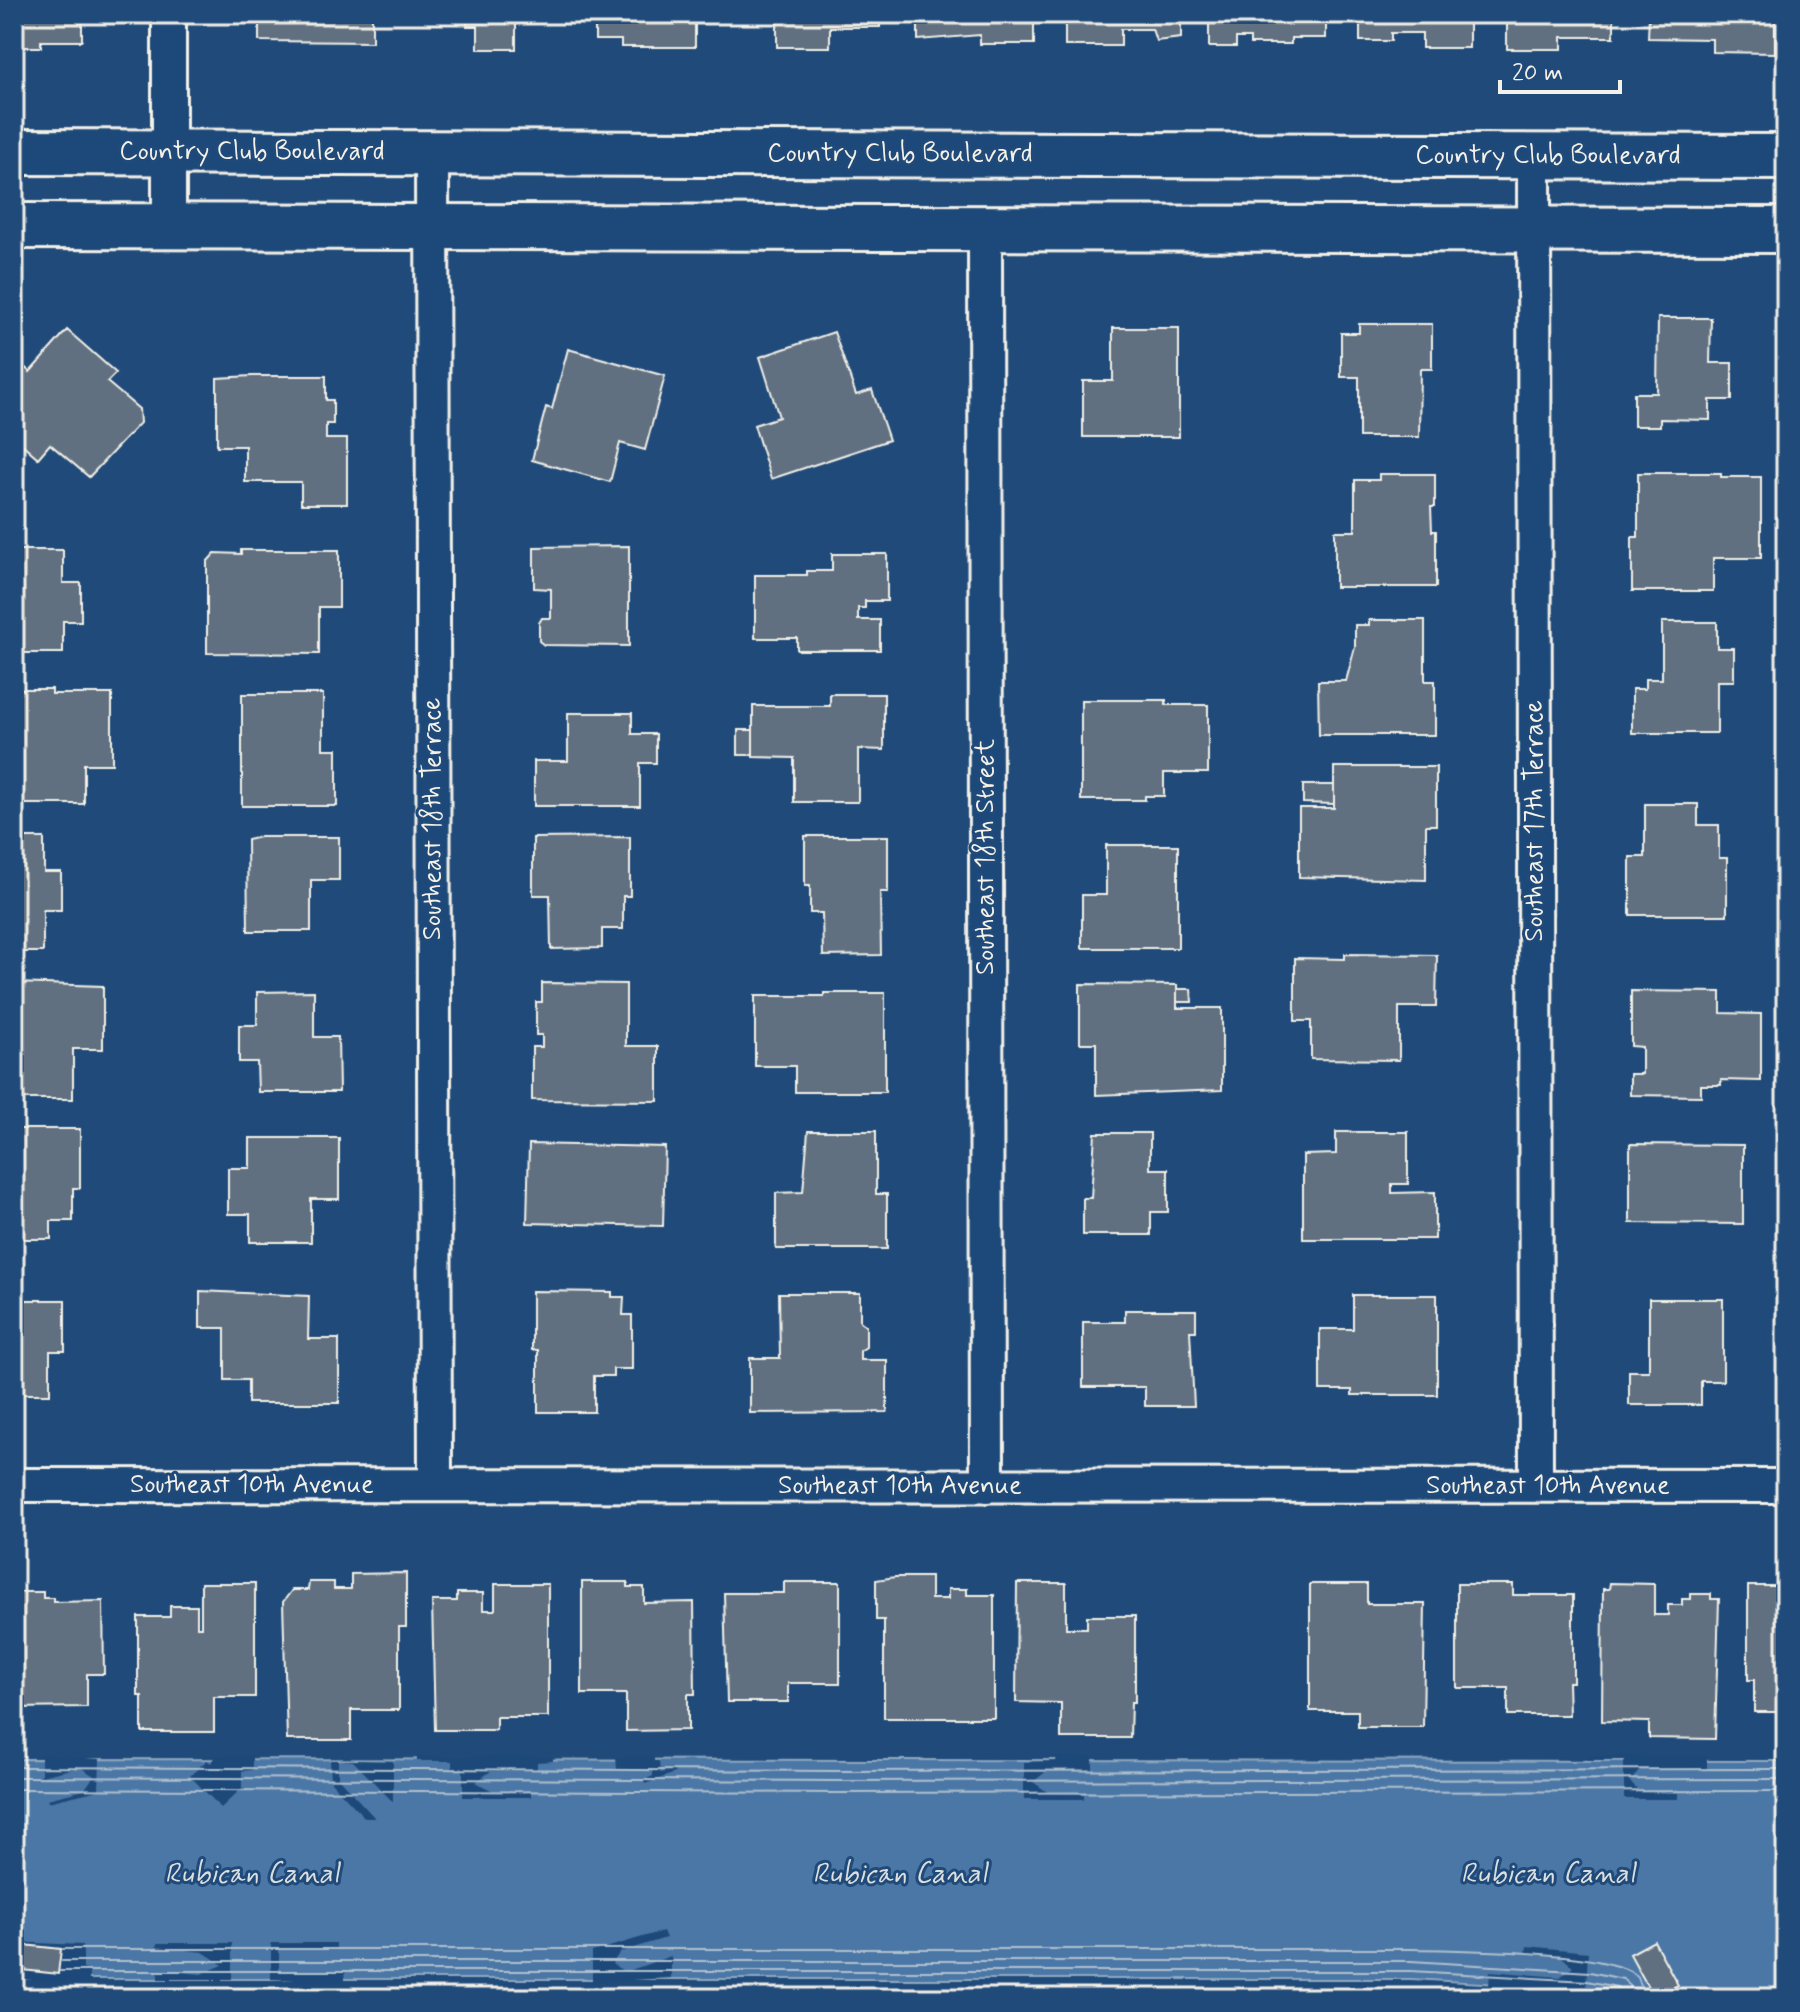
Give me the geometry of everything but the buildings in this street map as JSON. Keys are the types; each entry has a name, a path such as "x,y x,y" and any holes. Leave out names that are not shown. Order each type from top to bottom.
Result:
{"main road":[{"name":"Country Club Boulevard","path":"14,152 1786,157"},
{"path":"14,226 1786,230"}],"street":[{"path":"169,14 169,227"},
{"name":"Southeast 18th Terrace","path":"432,153 435,1485"},
{"name":"Southeast 17th Terrace","path":"1534,156 1536,1486"},
{"name":"Southeast 18th Street","path":"985,228 987,1486"},
{"name":"Southeast 10th Avenue","path":"14,1485 1786,1486"}],"water":[{"name":"Rubican Canal","path":"14,1759 1786,1761 1786,1998 1635,1998 1586,1989 1411,1979 14,1979"}],"pier":[{"path":"41,1755 100,1759 99,1790 48,1802 47,1799 84,1790 94,1776 80,1767 41,1776"},
{"path":"215,1756 252,1756 252,1770 242,1771 242,1788 221,1808 190,1776 207,1760 211,1763"},
{"path":"1588,1756 1707,1757 1707,1770 1640,1770 1630,1782 1639,1792 1678,1793 1678,1799 1624,1799 1624,1760 1588,1760"},
{"path":"417,1757 553,1757 553,1761 537,1762 537,1770 491,1771 476,1782 493,1791 531,1791 531,1797 463,1797 463,1770 452,1770 452,1761 417,1761"},
{"path":"616,1757 654,1757 654,1761 659,1761 660,1773 673,1770 675,1773 645,1784 644,1780 653,1776 653,1770 617,1770"},
{"path":"1057,1757 1093,1757 1093,1770 1048,1770 1033,1782 1049,1793 1084,1794 1084,1799 1024,1799 1024,1762 1056,1761"},
{"path":"330,1760 338,1760 338,1778 375,1818 365,1818 331,1782"},
{"path":"338,1760 393,1761 393,1802 353,1761"},
{"path":"663,1931 666,1938 620,1952 612,1964 625,1972 671,1956 671,1978 592,1982 592,1952"},
{"path":"14,1942 83,1945 83,1969 89,1970 89,1983 14,1979"},
{"path":"157,1943 232,1943 232,1979 158,1979 158,1970 201,1974 223,1965 203,1952 157,1947"},
{"path":"271,1943 336,1943 336,1950 279,1950 279,1970 345,1970 345,1982 271,1979"},
{"path":"1527,1946 1588,1952 1586,1989 1489,1986 1490,1971 1560,1977 1573,1967 1561,1956 1526,1954"}]}
